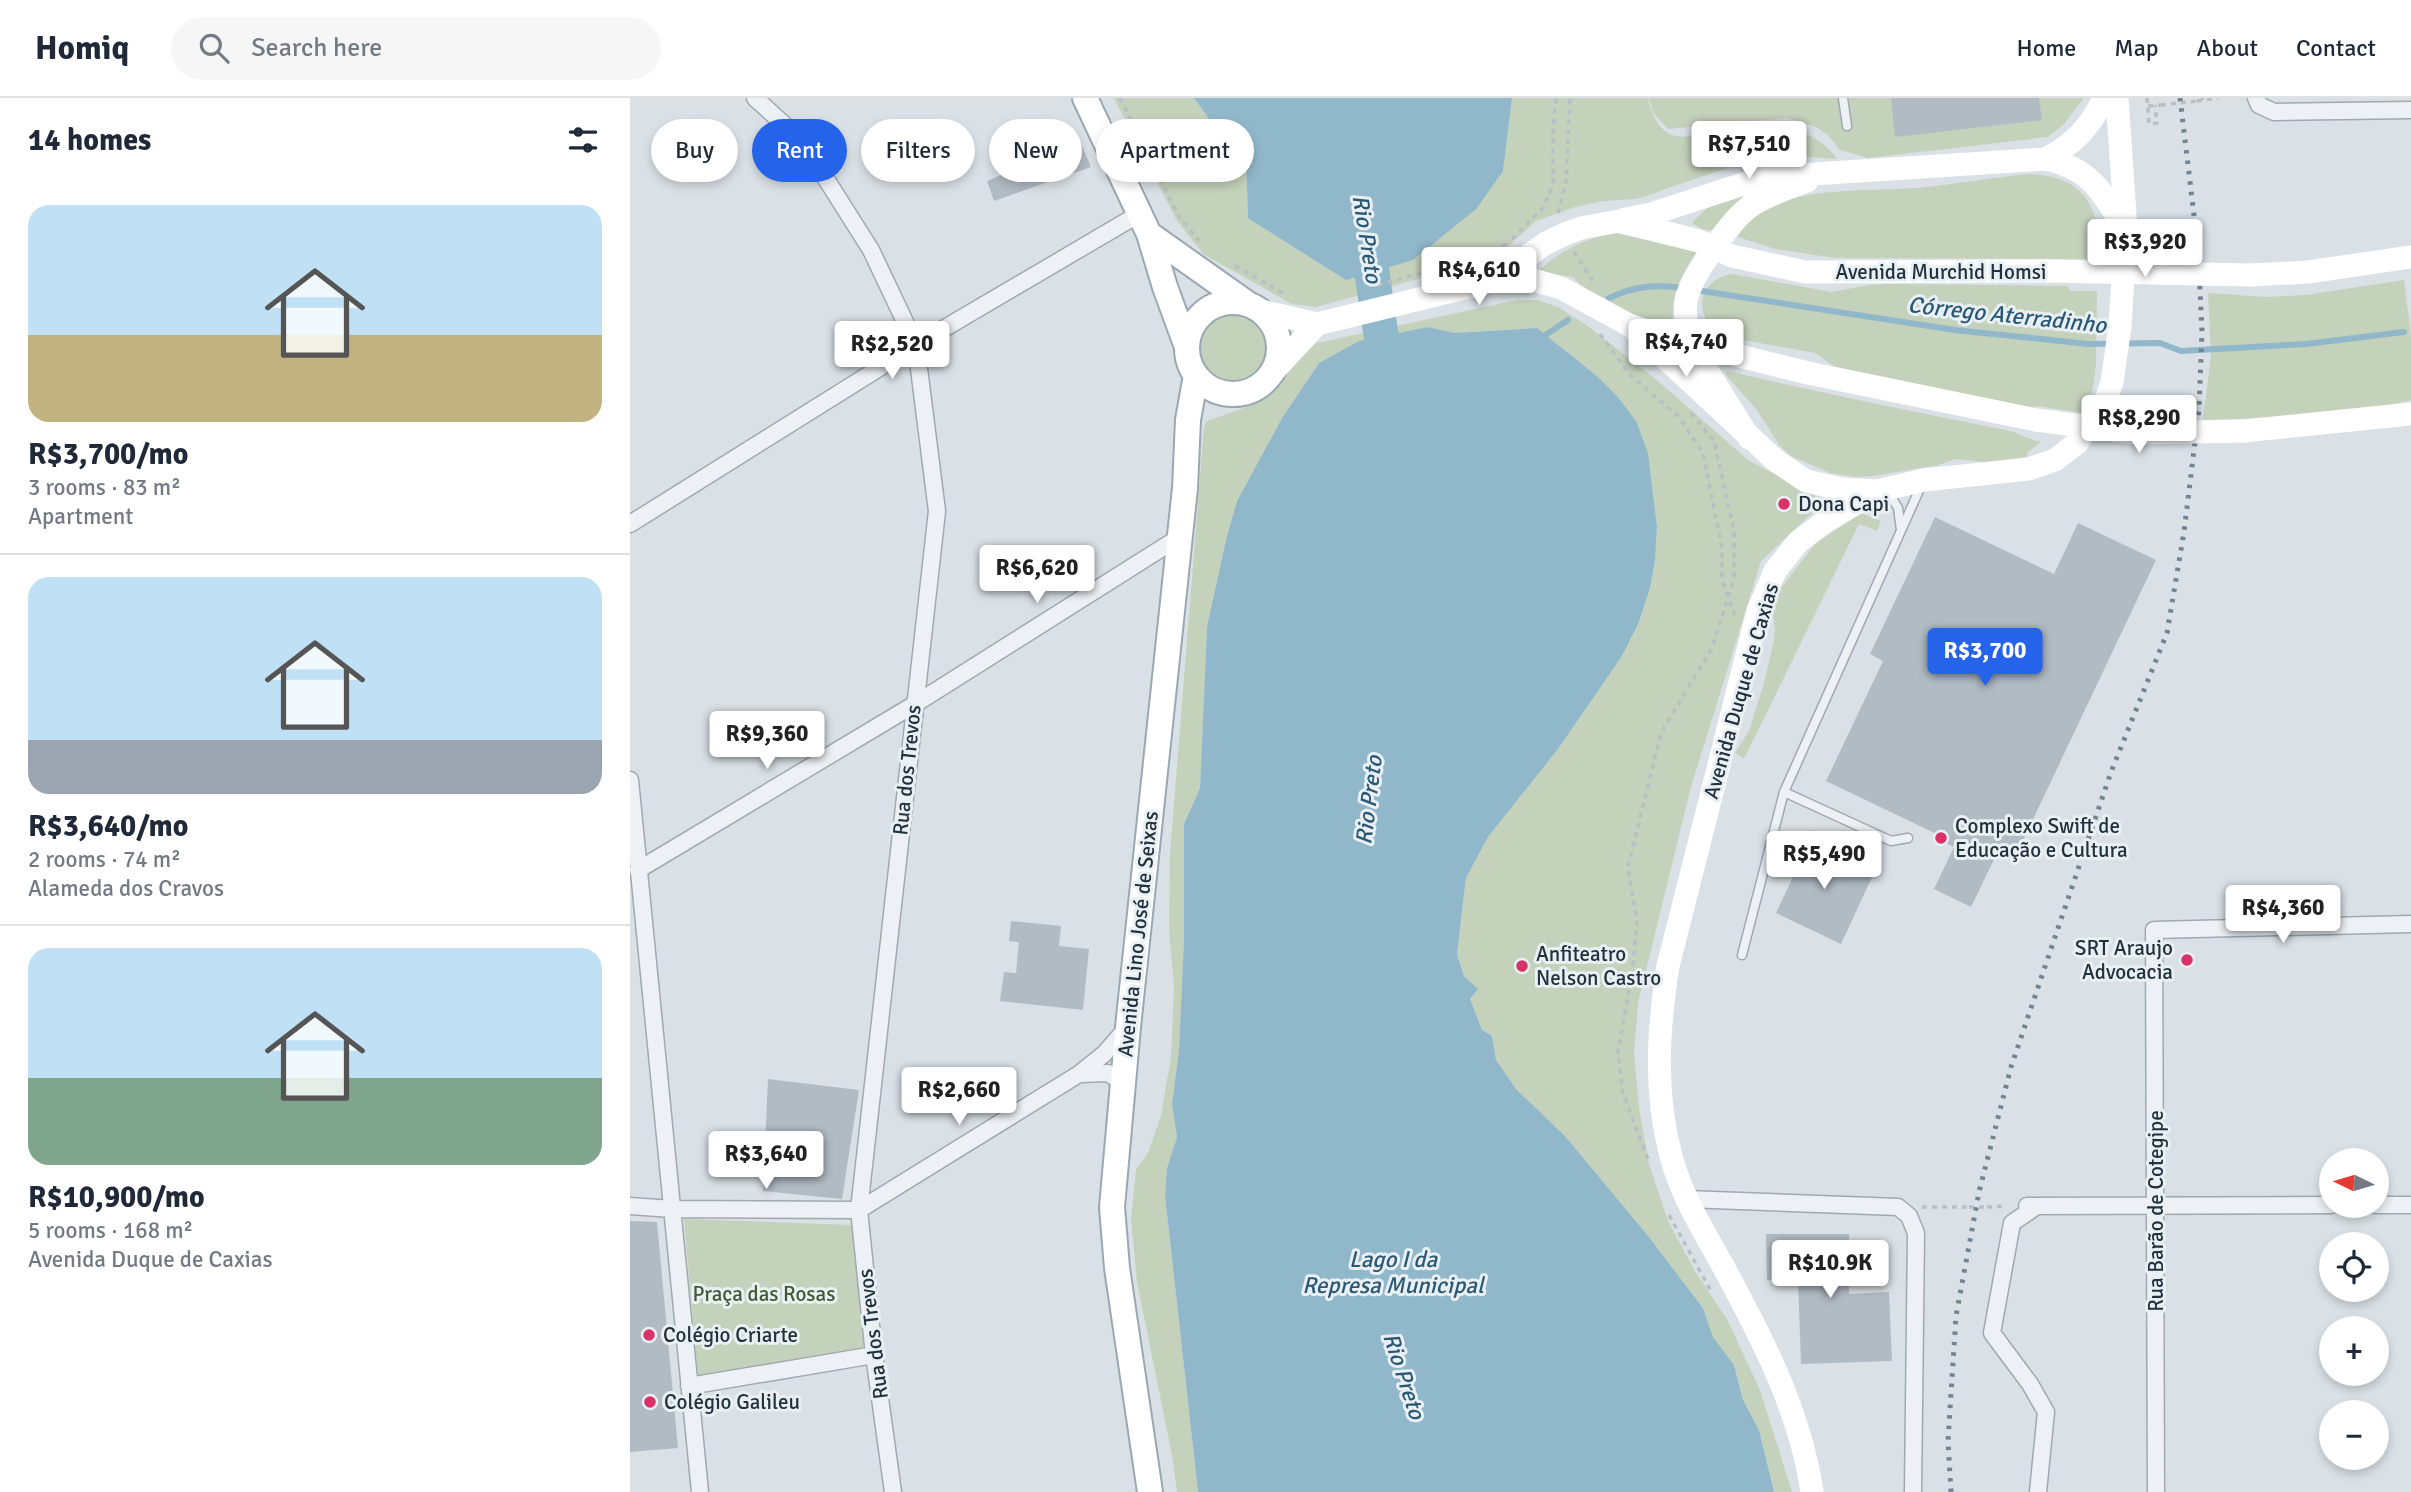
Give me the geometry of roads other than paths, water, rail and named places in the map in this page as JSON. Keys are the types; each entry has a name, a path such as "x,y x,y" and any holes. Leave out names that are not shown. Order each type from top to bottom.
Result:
{"main road":[{"path":"1085,98 1144,224 1187,347 1189,362 1206,385 1219,392 1247,392 1260,385 1322,323"},
{"path":"2046,159 2076,140 2093,119 2104,98"},
{"name":"Avenida Duque de Caxias","path":"1812,1492 1796,1421 1771,1357 1677,1204 1658,1071 1660,1017 1668,966 1758,611 1774,570 1798,542 1826,521 1882,490 1924,480 2029,469 2055,460 2077,443 2103,408 2112,382 2120,326 2126,229 2117,98"},
{"path":"1619,221 1663,210 1765,177 2046,159 2074,167 2093,181 2126,229"},
{"path":"1749,438 1691,344 1686,327 1686,301 1694,278 1749,207 1765,197 1826,174"},
{"name":"Avenida Murchid Homsi","path":"1494,280 1546,243 1564,234 1619,221 1699,241 1732,256 1805,272 2046,271 2252,275 2308,272 2411,257"},
{"path":"1144,224 1271,321 1279,348 1277,362 1270,375"},
{"name":"Avenida Murchid Homsi","path":"1254,308 1322,323 1494,280 1537,281 1561,288 1631,326 1691,344 1808,373 2036,420 2137,433 2244,431 2403,415"},
{"path":"1187,347 1189,333 1196,320 1207,310 1234,302 1254,308"},
{"path":"1631,326 1749,438 1806,481 1842,489 1882,490"},
{"name":"Avenida Lino José de Seixas","path":"1150,1492 1117,1268 1112,1207 1128,1027 1185,488 1188,420 1196,375"}],"street":[{"name":"Rua dos Trevos","path":"755,98 802,141 871,250 916,345 937,511 859,1210 874,1355 893,1492"},
{"path":"2258,102 2274,112 2411,110"},
{"path":"630,524 916,345 1144,224"},
{"path":"638,870 915,704 1178,538"},
{"path":"630,779 701,1492"},
{"name":"Rua Barão de Cotegipe","path":"2155,1492 2154,930 2411,925"},
{"path":"630,1206 672,1209 859,1210 1079,1074 1104,1054 1128,1027"},
{"path":"1079,1074 1108,1073 1123,1083"},
{"path":"1677,1204 1899,1207 1909,1216 1916,1233 1913,1492"},
{"path":"2038,1492 2046,1412 2030,1384 1992,1333 2012,1223 2029,1206 2319,1205"},
{"path":"2389,1205 2411,1205"},
{"path":"689,1386 874,1355"}],"lane":[{"path":"1843,98 1847,126"},
{"path":"1742,956 1784,792 1924,480"},
{"path":"1882,490 1898,508 1901,533"},
{"path":"1784,792 1891,841 1908,838"}],"water":[{"path":"1194,98 1512,98 1503,171 1476,209 1413,260 1346,280 1248,218 1247,182 1254,182 1254,119 1209,119"},
{"name":"Lago I da Represa Municipal","path":"1427,327 1455,333 1537,328 1597,376 1617,396 1636,421 1648,453 1657,527 1650,588 1639,622 1622,656 1558,749 1488,837 1466,878 1457,954 1464,976 1478,989 1470,999 1482,1030 1492,1036 1496,1060 1517,1090 1565,1136 1649,1237 1703,1308 1713,1337 1734,1365 1743,1400 1759,1430 1774,1492 1198,1492 1165,1196 1167,1168 1177,1137 1172,1104 1179,1050 1184,940 1184,824 1200,788 1207,627 1237,501 1282,418 1319,363 1359,341"}],"waterway":[{"name":"Rio Preto","path":"1365,226 1388,382"},
{"name":"Córrego Aterradinho","path":"1609,298 1646,287 1684,288"},
{"name":"Córrego Aterradinho","path":"1695,290 1955,330 2088,344 2160,343 2181,351 2306,344 2404,332"},
{"name":"Córrego Aterradinho","path":"1541,338 1568,320"}],"railway":[{"path":"1951,1492 1948,1441 1956,1316 1979,1192 2011,1067 2111,772 2167,633 2184,532 2199,409 2202,332 2198,249 2180,98"}],"place":[{"name":"Dona Capi","path":"1784,504"},
{"name":"Complexo Swift de Educação e Cultura","path":"1941,838"},
{"name":"SRT Araujo Advocacia","path":"2187,960"},
{"name":"Anfiteatro Nelson Castro","path":"1522,966"},
{"name":"Colégio Criarte","path":"649,1335"},
{"name":"Colégio Galileu","path":"650,1402"}],"park label":[{"name":"Praça das Rosas","path":"764,1294"}]}
